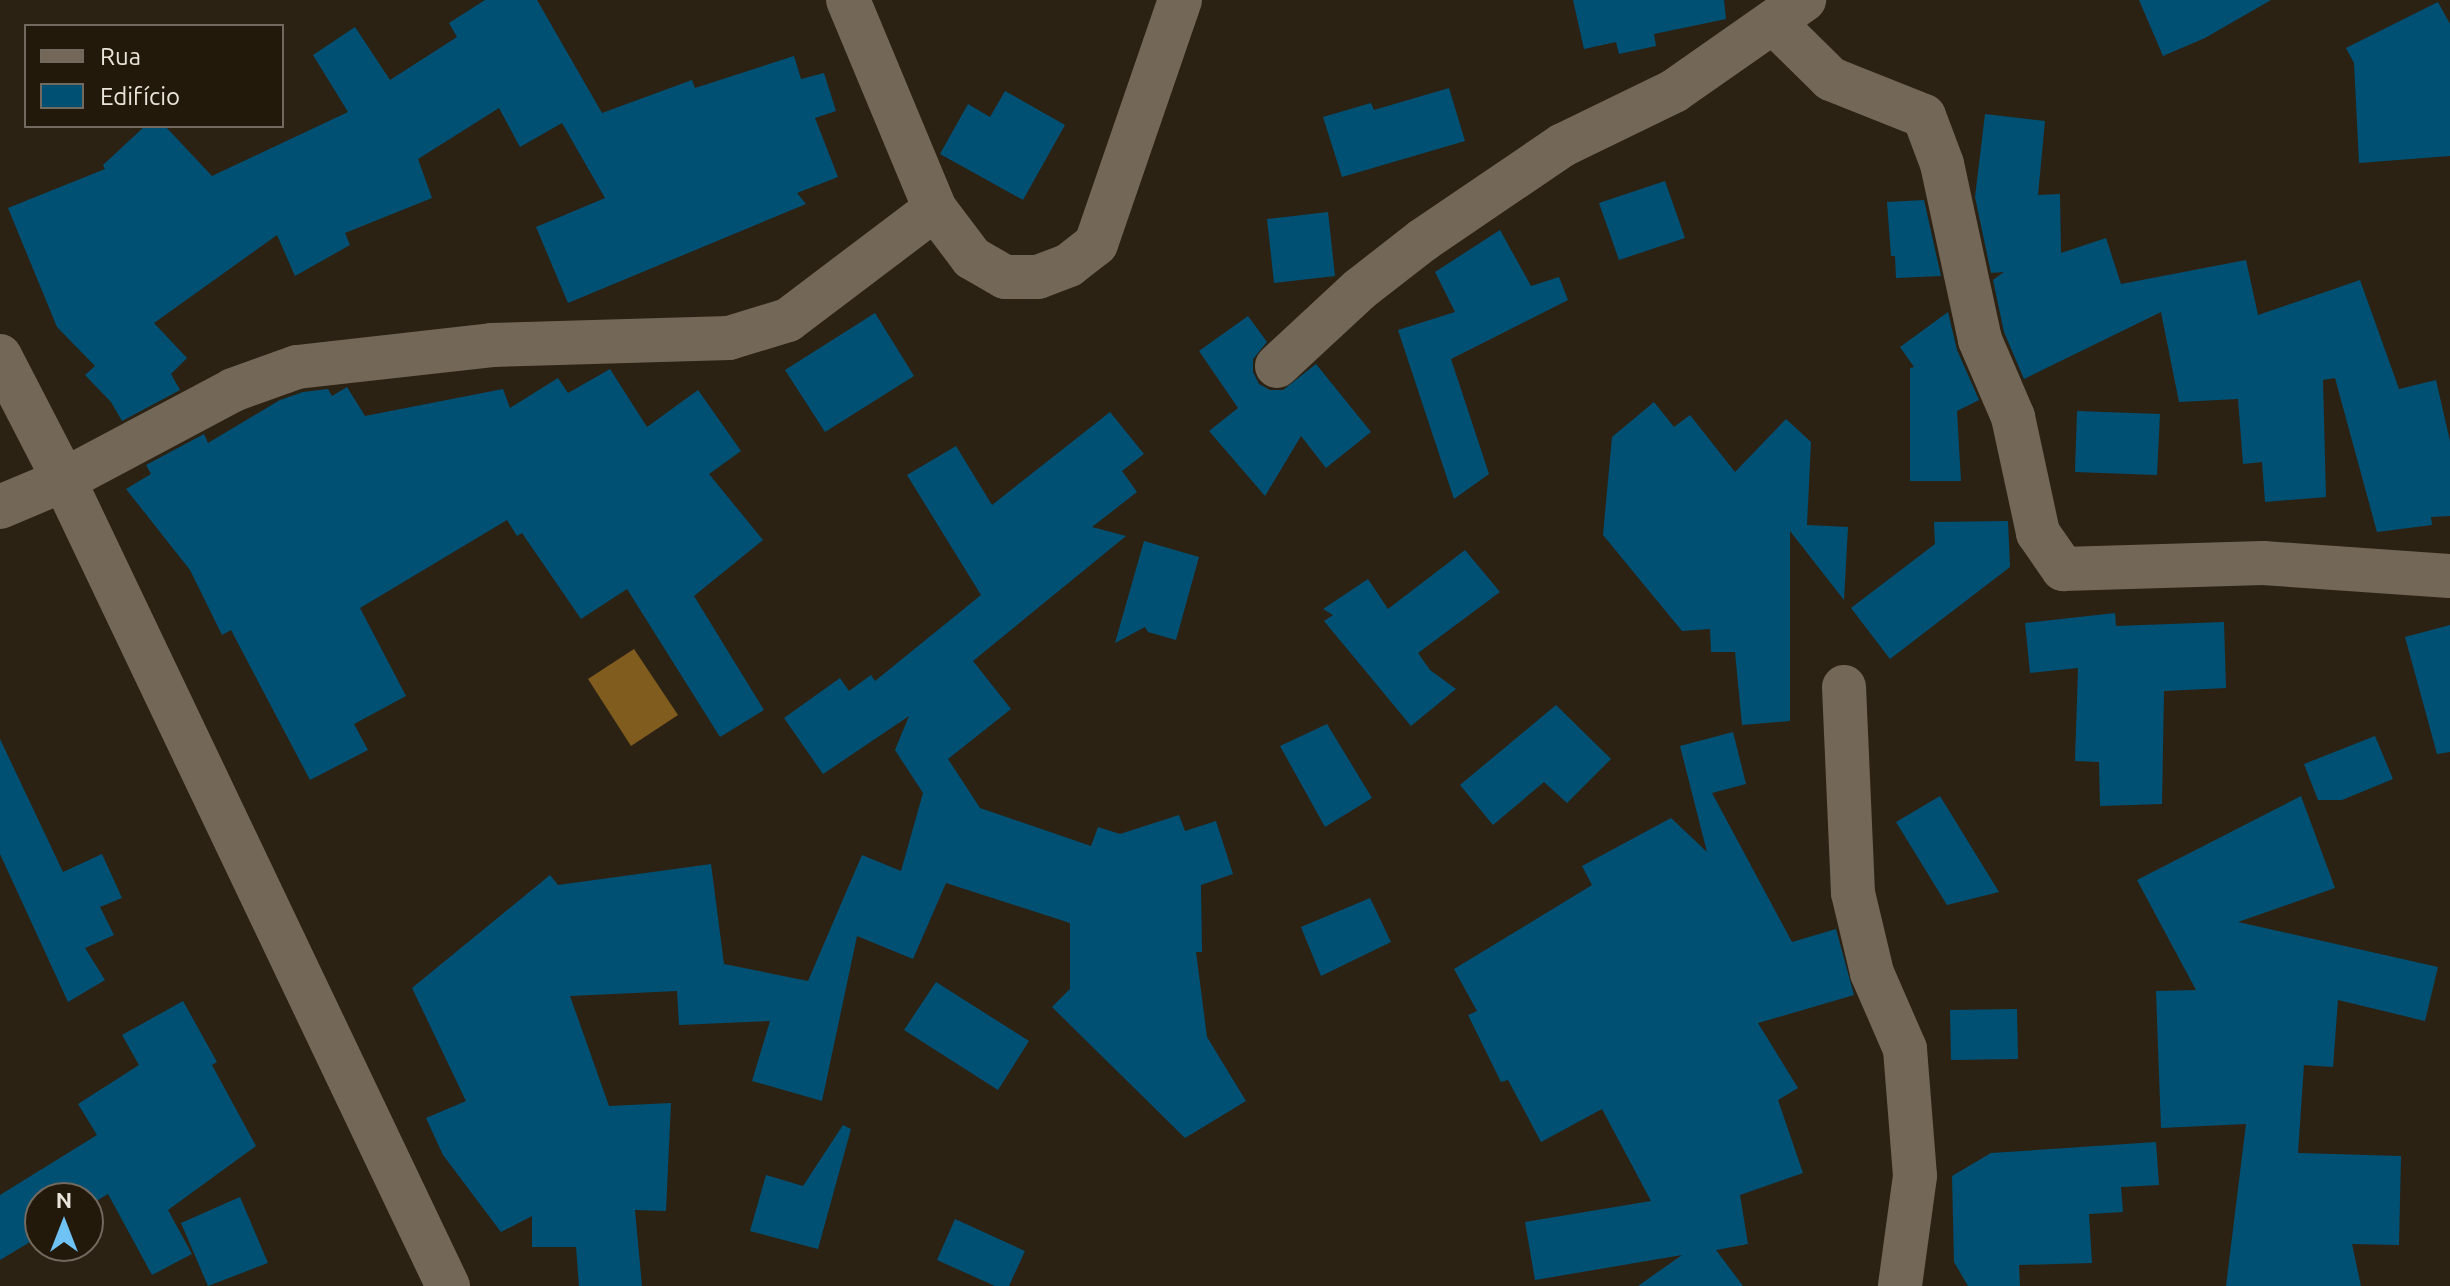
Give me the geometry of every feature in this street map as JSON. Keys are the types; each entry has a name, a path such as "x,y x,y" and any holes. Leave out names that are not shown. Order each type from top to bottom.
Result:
{"street":[{"path":"848,0 935,209 972,258 1005,277 1038,277 1069,265 1096,244 1180,0"},
{"path":"1277,366 1360,289 1423,240 1563,145 1674,91 1789,12 1831,79 1924,116 1942,164 1980,340 2013,417 2038,533 2063,569 2263,563 2450,576"},
{"path":"0,507 64,480 233,390 297,367 492,345 729,338 788,320 935,209"},
{"path":"0,356 64,480 448,1286"},
{"path":"1844,687 1853,893 1872,973 1905,1049 1915,1176 1900,1286"}],"shaded area":[{"path":"634,649 678,715 631,746 588,679"}],"building":[{"path":"485,0 537,0 602,113 692,80 695,88 794,56 801,79 824,73 836,111 815,118 838,177 797,193 806,204 568,303 536,227 605,198 562,123 520,147 499,108 418,159 432,198 345,233 350,245 295,276 277,235 154,323 187,358 171,374 180,390 122,421 111,402 85,375 95,366 57,327 8,208 105,169 103,165 143,128 167,128 212,176 348,112 313,55 355,27 390,80 457,37 449,23"},
{"path":"1573,0 1724,0 1726,19 1654,34 1656,46 1619,54 1616,42 1584,49"},
{"path":"2139,0 2271,0 2205,38 2163,56"},
{"path":"2438,2 2450,24 2450,156 2359,163 2354,63 2346,48"},
{"path":"1449,88 1465,141 1342,177 1323,117 1371,103 1374,110"},
{"path":"1005,91 1065,125 1023,200 940,154 968,104 990,117"},
{"path":"1985,114 2045,121 2038,195 2060,194 2061,253 2106,238 2121,284 2246,260 2258,315 2360,280 2399,389 2436,380 2450,441 2450,516 2431,517 2432,525 2377,532 2335,378 2323,380 2326,497 2265,502 2262,462 2243,464 2238,399 2179,402 2161,312 2024,379 2004,332 1993,280 2004,272 1991,273 1975,197"},
{"path":"1665,181 1685,238 1619,260 1599,203"},
{"path":"1924,200 1941,276 1896,278 1887,202"},
{"path":"1328,212 1335,276 1274,283 1267,219"},
{"path":"1500,230 1531,286 1559,277 1568,300 1451,359 1489,474 1454,499 1398,330 1455,312 1435,272"},
{"path":"1948,312 1957,350 1979,400 1957,411 1961,481 1910,481 1910,368 1914,367 1900,347"},
{"path":"875,313 914,376 825,432 785,370"},
{"path":"1248,316 1267,342 1253,359 1253,372 1259,384 1270,390 1283,390 1316,364 1371,432 1326,468 1301,436 1265,496 1209,431 1238,408 1199,351"},
{"path":"610,369 647,427 698,390 741,451 709,474 763,540 694,596 764,710 720,737 627,589 581,619 522,533 517,536 507,520 360,608 406,696 354,724 368,750 310,780 231,630 222,635 190,570 126,489 151,474 146,465 204,434 208,443 280,400 303,392 328,389 332,396 347,387 365,416 503,389 510,408 558,378 568,393"},
{"path":"1654,402 1674,427 1690,415 1735,472 1786,419 1811,442 1807,525 1848,527 1844,600 1790,531 1790,721 1742,725 1735,652 1711,652 1710,629 1682,631 1603,535 1612,437"},
{"path":"2077,411 2160,414 2157,475 2075,472"},
{"path":"1110,412 1144,454 1122,471 1137,492 1092,527 1126,536 973,661 1011,709 948,759 980,808 1091,846 1098,827 1120,834 1179,815 1185,831 1216,821 1233,874 1201,885 1202,952 1196,952 1207,1037 1246,1101 1185,1138 1052,1007 1070,989 1070,923 946,883 913,959 857,936 822,1101 752,1081 770,1021 679,1025 677,991 570,996 609,1106 671,1103 666,1211 635,1210 642,1286 579,1286 576,1247 532,1247 532,1216 501,1232 443,1155 426,1118 466,1101 412,988 550,875 558,885 711,864 724,964 808,981 862,855 901,871 923,793 895,750 909,716 823,774 784,718 840,678 849,691 871,675 875,681 981,595 907,475 956,446 992,505"},
{"path":"2008,521 2010,567 1890,659 1851,608 1935,544 1934,522"},
{"path":"1144,541 1199,557 1176,640 1148,632 1145,627 1115,643"},
{"path":"1465,550 1500,592 1418,653 1430,670 1456,689 1411,726 1324,621 1333,615 1323,609 1368,579 1388,609"},
{"path":"2115,613 2116,626 2224,622 2226,688 2164,691 2162,804 2100,806 2099,762 2075,761 2078,668 2030,673 2025,623"},
{"path":"2450,625 2450,752 2437,754 2405,637"},
{"path":"1556,705 1611,759 1567,803 1544,782 1493,825 1460,785"},
{"path":"1327,724 1372,798 1325,827 1280,746"},
{"path":"1733,732 1746,784 1712,793 1792,942 1836,929 1854,995 1758,1023 1798,1088 1778,1100 1803,1173 1740,1195 1748,1244 1716,1250 1743,1286 1638,1286 1682,1255 1535,1280 1525,1222 1651,1201 1602,1109 1541,1142 1508,1080 1501,1082 1468,1015 1477,1011 1454,969 1592,885 1582,866 1671,818 1707,852 1680,746"},
{"path":"2375,736 2393,779 2342,800 2318,800 2304,764"},
{"path":"0,739 63,872 102,854 122,898 100,907 114,935 85,948 105,980 68,1002 0,854"},
{"path":"1940,796 1999,892 1947,905 1896,822"},
{"path":"2301,796 2335,888 2238,922 2438,967 2425,1021 2338,1000 2333,1067 2304,1065 2298,1153 2401,1156 2399,1245 2352,1244 2361,1286 2226,1286 2246,1124 2161,1128 2156,991 2196,990 2137,880"},
{"path":"1370,898 1391,942 1321,976 1301,927"},
{"path":"936,982 1029,1041 998,1090 904,1030"},
{"path":"183,1001 217,1062 212,1065 256,1146 168,1210 192,1254 152,1275 108,1194 104,1196 104,1182 24,1182 24,1246 0,1260 0,1195 97,1135 78,1104 139,1065 122,1035"},
{"path":"2017,1009 2018,1059 1951,1060 1950,1010"},
{"path":"843,1125 851,1129 818,1249 750,1231 766,1175 803,1186"},
{"path":"2156,1142 2159,1185 2121,1187 2123,1212 2089,1214 2092,1263 2019,1265 2020,1286 1968,1286 1954,1262 1952,1176 1991,1153"},
{"path":"240,1197 268,1263 208,1286 181,1223"},
{"path":"955,1219 1025,1251 1009,1286 995,1286 937,1260"}]}
